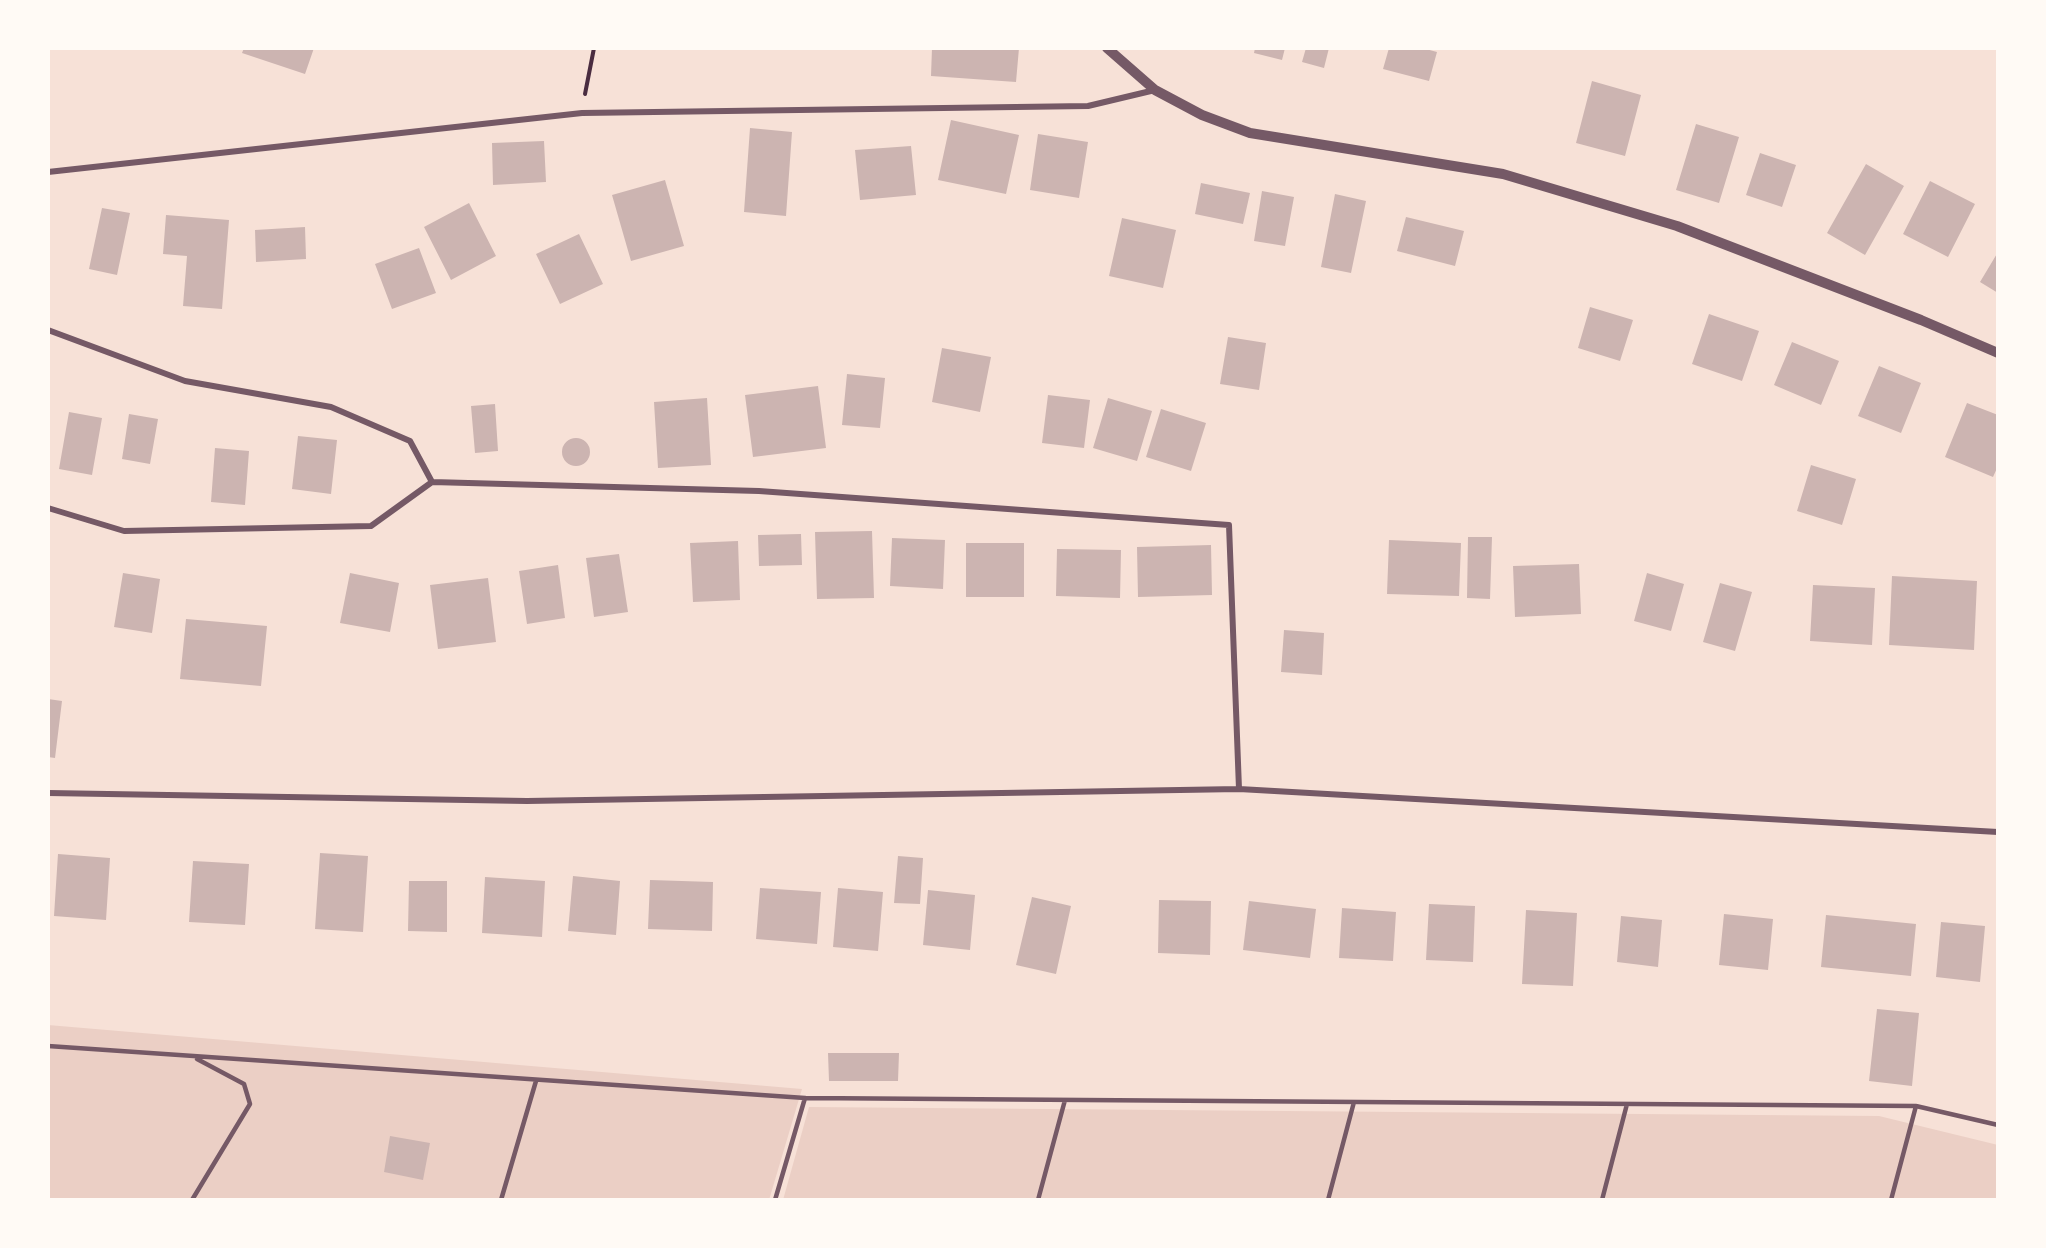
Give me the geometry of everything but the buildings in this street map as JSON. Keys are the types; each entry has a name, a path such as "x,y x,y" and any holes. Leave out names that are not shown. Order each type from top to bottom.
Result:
{"street":[{"path":"1107,48 1155,90 1202,115 1251,133 1503,174 1677,226 1921,320 1998,353"},
{"path":"48,172 582,113 1088,106 1155,90"},
{"path":"48,330 185,381 331,407 410,441 432,482"},
{"path":"48,508 124,531 370,526 432,482 759,491 1229,525 1239,789"},
{"path":"48,793 527,801 1239,789 1998,832"}],"lane":[{"path":"48,1046 194,1058 460,1073 536,1081 805,1098 1916,1106 1998,1125"},
{"path":"192,1200 250,1104 244,1084 194,1058"},
{"path":"501,1200 536,1081"},
{"path":"775,1200 805,1098"},
{"path":"1038,1200 1065,1100"},
{"path":"1328,1200 1354,1102"},
{"path":"1602,1200 1627,1104"},
{"path":"1891,1200 1916,1106"}],"path":[{"path":"582,113 594,48"}],"shaded area":[{"path":"48,1025 802,1089 769,1200 48,1200"},
{"path":"809,1107 1879,1116 1998,1145 1998,1200 783,1200"}]}
